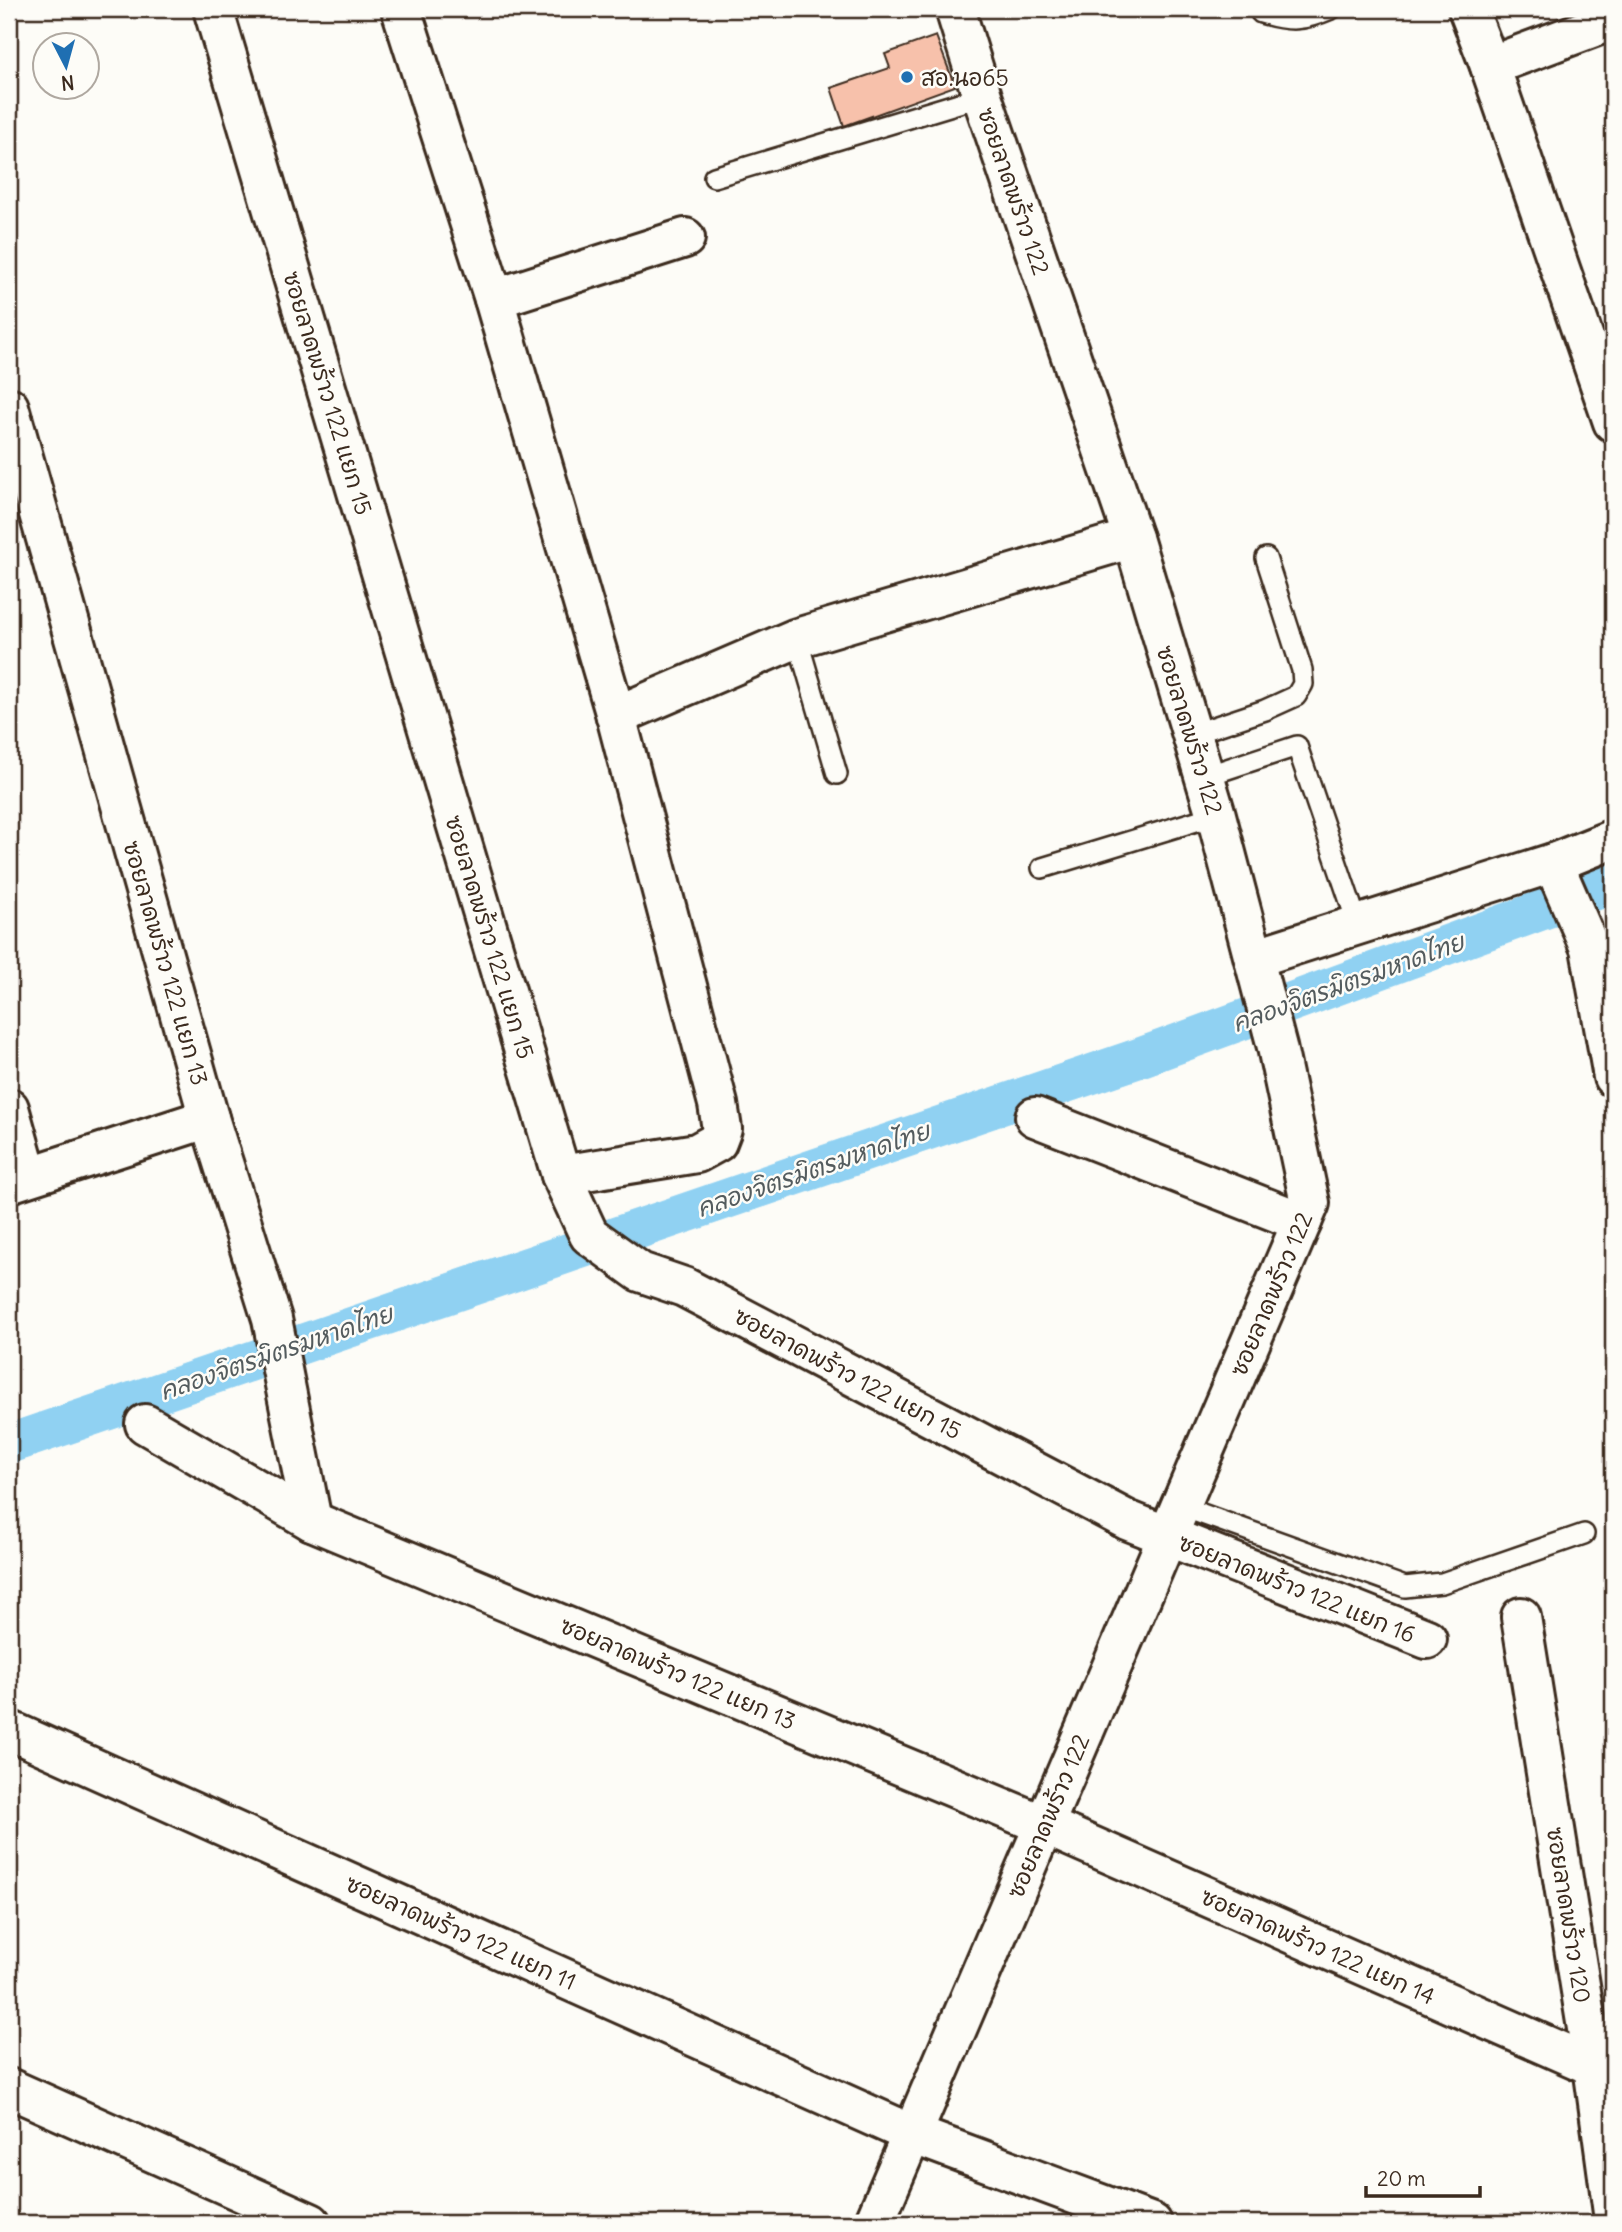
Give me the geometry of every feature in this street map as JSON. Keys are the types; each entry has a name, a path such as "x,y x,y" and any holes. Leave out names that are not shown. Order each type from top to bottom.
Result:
{"street":[{"name":"ซอยลาดพร้าว 122 แยก 15","path":"213,9 561,1175 589,1235 640,1272 684,1287 1127,1520 1174,1521"},
{"name":"ซอยลาดพร้าว 122","path":"874,2223 1310,1203 1277,1048 1216,815 1133,538 982,96 956,9"},
{"path":"1468,9 1613,422"},
{"path":"410,11 616,716 718,1104 722,1129 717,1142 697,1153 561,1175"},
{"path":"1490,66 1613,20"},
{"path":"494,299 685,238"},
{"name":"ซอยลาดพร้าว 122 แยก 13","path":"9,407 209,1118 272,1319 292,1409 312,1521"},
{"path":"616,716 797,638 1133,538"},
{"path":"1254,958 1358,925 1559,871 1613,839"},
{"path":"1559,871 1590,948 1613,1077"},
{"path":"9,1108 19,1180 209,1118"},
{"path":"1035,1117 1302,1222"},
{"name":"ซอยลาดพร้าว 122 แยก 13","path":"145,1424 312,1521 1044,1825"},
{"name":"ซอยลาดพร้าว 122 แยก 16","path":"1174,1521 1427,1639"},
{"name":"ซอยลาดพร้าว 120","path":"1521,1617 1609,2154 1613,2213"},
{"name":"ซอยลาดพร้าว 122 แยก 11","path":"9,1730 912,2134 1152,2223"},
{"name":"ซอยลาดพร้าว 122 แยก 14","path":"1044,1825 1593,2066"},
{"path":"9,2088 311,2223"}],"lane":[{"path":"1258,9 1261,13 1286,20 1310,18 1331,9"},
{"path":"714,177 982,96"},
{"path":"1190,735 1265,710 1296,696 1303,684 1302,670 1266,558"},
{"path":"797,638 837,774"},
{"path":"1203,777 1297,746 1358,925"},
{"path":"1042,868 1216,815"},
{"path":"1174,1521 1405,1587 1442,1583 1584,1534"}],"building":[{"name":"สอ.นอ65","path":"936,36 955,86 844,126 831,88 890,68 885,54"}],"waterway":[{"name":"คลองจิตรมิตรมหาดไทย","path":"9,1444 1136,1059 1613,884"}],"place":[{"name":"สอ.นอ65","path":"907,77"}]}
